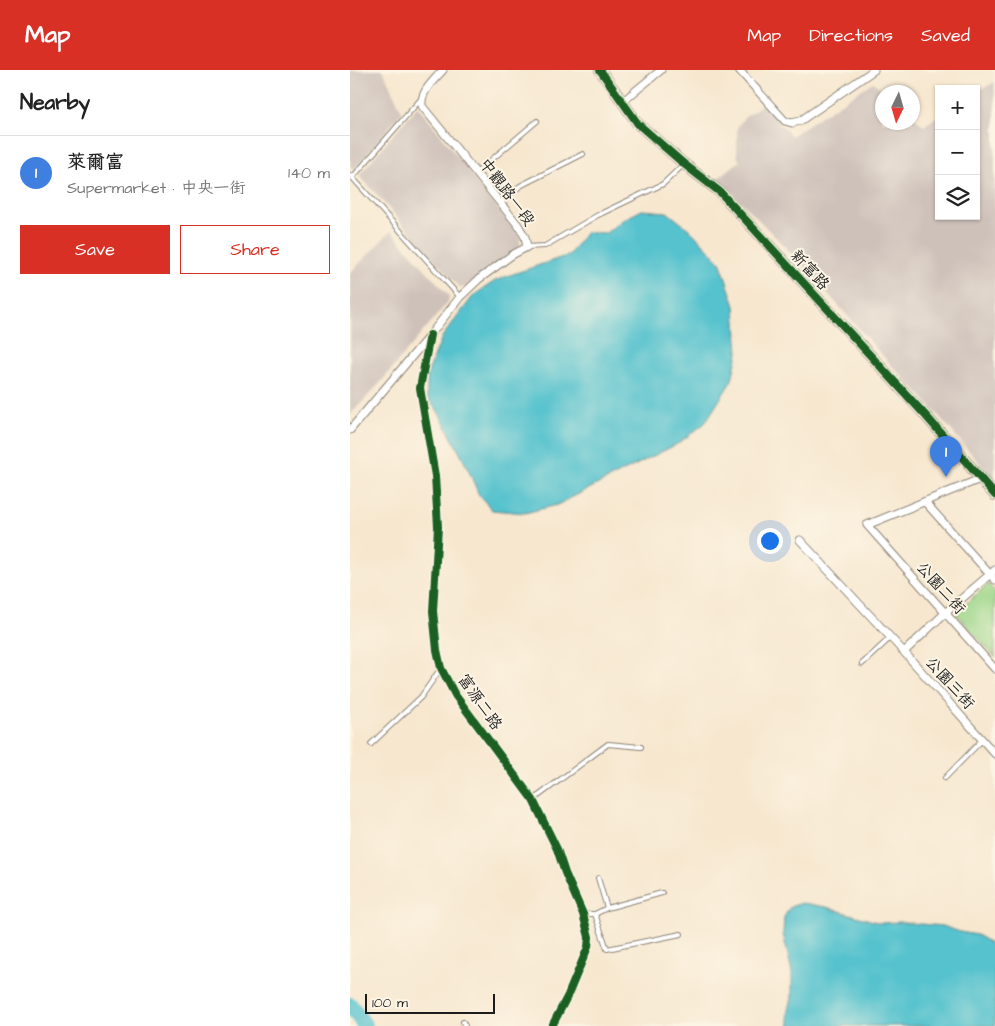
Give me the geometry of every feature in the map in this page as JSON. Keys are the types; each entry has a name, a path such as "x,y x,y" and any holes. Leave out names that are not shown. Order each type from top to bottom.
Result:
{"street":[{"path":"421,99 443,70"},
{"name":"新富路","path":"600,70 638,124 720,192 926,416 995,495"},
{"path":"622,102 661,70"},
{"path":"739,70 785,121 792,124 800,122 874,70"},
{"name":"中觀路一段","path":"350,430 460,297 479,279 512,255 527,247 525,237 518,225 422,106 421,99"},
{"name":"富源二路","path":"430,335 420,388 435,476 438,527 433,611 441,668 455,695 533,800 557,849 583,914 588,937 588,947 568,996 552,1026"},
{"path":"904,652 945,613 993,575 925,502 980,479"},
{"name":"公園二街","path":"925,502 867,525 995,669"},
{"name":"公園三街","path":"800,540 995,754"}],"lane":[{"path":"421,99 351,176 460,297"},
{"path":"476,173 537,121"},
{"path":"501,203 520,186 583,154"},
{"path":"527,247 545,246 598,215 663,184 684,164"},
{"path":"862,664 890,638"},
{"path":"371,744 421,697 441,668"},
{"path":"945,778 982,740"},
{"path":"533,800 608,744 641,747"},
{"path":"598,878 607,908"},
{"path":"583,914 595,914 607,908 662,893"},
{"path":"595,914 607,949 681,934"}],"shaded area":[{"path":"350,70 383,70 402,112 354,170 350,165"},
{"path":"873,82 877,85 875,85 875,130 920,130 920,122 924,126 935,118 935,220 980,220 980,90 995,82 995,481 926,401 893,367 799,261 718,178 740,161 737,156 737,127 745,117 763,104 791,136"},
{"path":"418,106 520,237 520,246 465,287 459,287 359,175"},
{"path":"391,231 449,296 448,302 380,383 350,415 350,273"}],"green space":[{"path":"988,584 995,592 995,657 956,613"}],"water":[{"path":"642,210 667,212 690,230 720,261 735,306 738,353 732,380 705,423 679,443 557,505 525,513 492,510 479,495 439,413 427,397 427,375 442,337 474,295 495,281 569,255 586,232 606,233 624,219"},
{"path":"802,903 826,907 880,923 899,922 943,926 977,935 995,946 995,1026 790,1026 788,1014 792,997 792,972 783,934 784,917 790,907"}],"waterway":[{"path":"350,1005 365,1026"}],"cycle path":[{"path":"600,70 638,124 720,192 926,416 995,495"},
{"path":"430,335 420,388 435,476 438,527 433,611 441,668 455,695 533,800 557,849 583,914 589,937 588,947 568,995 552,1026"}],"place":[{"name":"萊爾富","path":"946,477"}]}
